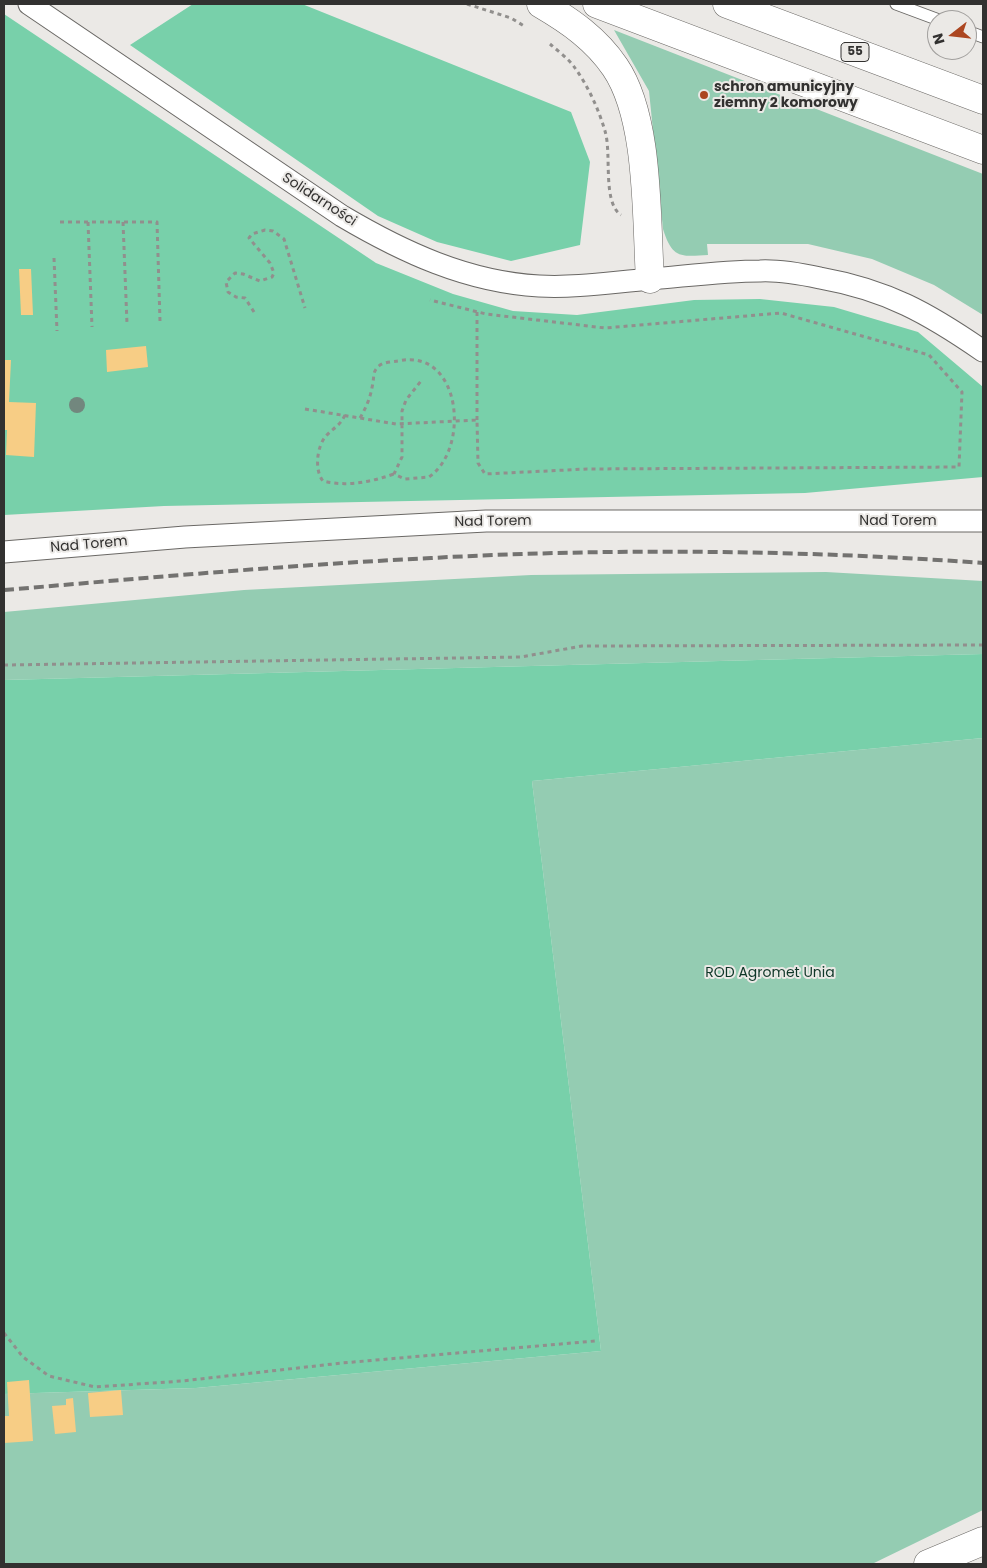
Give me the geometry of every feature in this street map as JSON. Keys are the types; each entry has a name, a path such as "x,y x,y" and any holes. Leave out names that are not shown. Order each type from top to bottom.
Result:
{"main road":[{"path":"541,4 584,32 603,52 617,69 629,97 638,126 650,279"},
{"path":"597,4 983,150"},
{"name":"55","path":"727,4 983,100"},
{"path":"928,1564 983,1541"}],"street":[{"name":"Solidarności","path":"29,4 342,216 418,258 470,275 537,286 571,287 761,271 795,273 856,284 897,299 938,320 983,351"},
{"name":"Nad Torem","path":"4,552 185,537 486,521 983,521"}],"lane":[{"path":"896,4 927,16"}],"path":[{"path":"467,4 511,18 528,29"},
{"path":"545,39 575,67 595,105 606,133 610,197 613,208 620,215 629,216"},
{"path":"60,222 157,222 160,321"},
{"path":"88,222 92,327"},
{"path":"123,222 127,324"},
{"path":"254,312 250,302 245,298 236,297 228,292 226,282 235,273 260,281 272,277 274,273 270,263 249,238 252,234 265,230 273,231 284,238 305,308"},
{"path":"54,258 57,330"},
{"path":"430,300 477,312 605,328 781,313 929,355 962,392 959,467 587,469 485,474 478,463 477,312"},
{"path":"345,416 341,424 326,435 318,456 318,470 323,481 334,484 355,483 394,474 405,479 419,479 434,473 446,458 455,421 451,395 441,374 432,365 420,360 406,359 378,366 374,371 370,400 360,418"},
{"path":"394,474 402,457 402,424 406,400 421,381"},
{"path":"305,409 402,424 477,420"},
{"path":"4,665 521,657 582,646 983,645"},
{"path":"4,1333 23,1357 49,1376 95,1387 182,1381 595,1341"}],"green space":[{"path":"193,4 302,4 571,112 590,162 580,245 511,261 437,242 378,216 130,45"},
{"path":"4,14 376,263 453,294 513,311 577,315 694,300 760,299 834,307 918,332 983,387 983,477 805,493 164,506 4,515"},
{"path":"614,30 983,174 983,315 934,285 872,259 808,244 707,244 708,255 690,256 678,254 670,246 663,229 649,91"},
{"path":"826,572 983,581 983,654 4,680 4,612 244,590 531,575"},
{"path":"983,654 983,738 532,781 601,1351 196,1388 4,1394 4,680"},
{"name":"ROD Agromet Unia","path":"983,738 983,1510 872,1564 4,1564 4,1394 196,1388 601,1351 532,781"}],"building":[{"path":"19,269 31,269 33,315 21,315"},
{"path":"146,346 148,367 107,372 106,350"},
{"path":"4,360 11,360 9,402 36,403 34,457 6,455 7,430 4,430"},
{"path":"29,1380 33,1441 4,1443 4,1416 9,1416 7,1382"},
{"path":"121,1390 123,1415 90,1417 88,1393"},
{"path":"73,1398 76,1432 55,1434 52,1406 66,1405 66,1399"}],"railway":[{"path":"4,590 324,564 568,553 777,553 983,563"}],"place":[{"name":"schron amunicyjny ziemny 2 komorowy","path":"704,95"}]}
